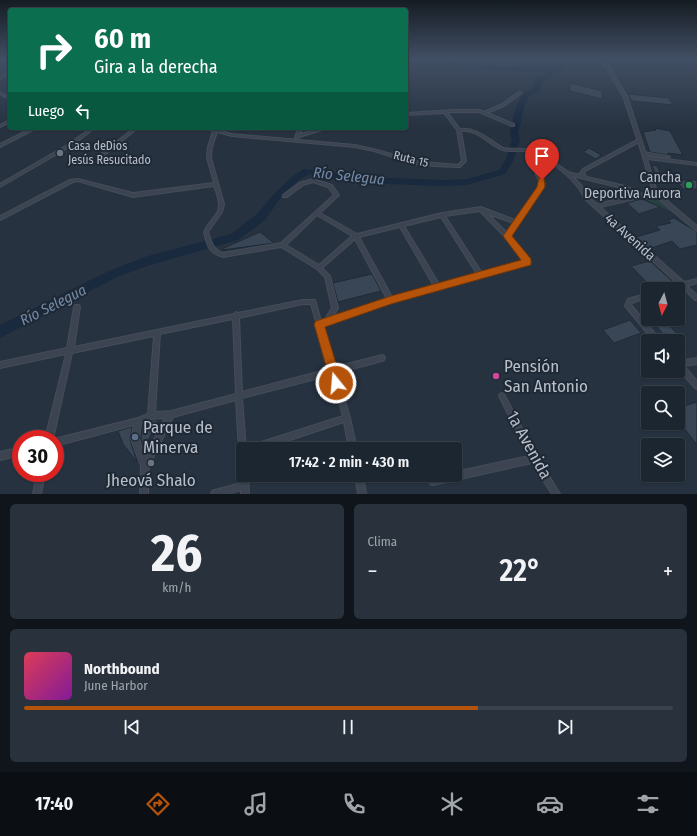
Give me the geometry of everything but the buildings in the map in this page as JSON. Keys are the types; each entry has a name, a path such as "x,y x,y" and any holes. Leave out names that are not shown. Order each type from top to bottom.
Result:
{"street":[{"path":"617,82 625,96 640,140 655,193 697,229"},
{"path":"484,113 503,105 520,93"},
{"path":"408,114 446,113 469,110 484,113 513,125"},
{"path":"446,113 459,130 463,129 474,131 506,150 528,150 549,161 566,173 585,176 623,187 642,196"},
{"path":"0,146 31,130"},
{"path":"0,186 70,145 90,130"},
{"path":"102,155 133,130"},
{"name":"Ruta 15","path":"212,130 232,135 297,138 375,149 410,161 432,165 459,166 464,161 459,130"},
{"path":"297,138 299,130"},
{"path":"297,138 321,130"},
{"path":"215,131 208,153 215,184 222,203 221,210 209,223 206,232 211,249 216,254 223,255 282,245 317,212 337,196 330,186 313,180 307,181 285,196"},
{"path":"585,176 582,173 584,170 640,140"},
{"path":"644,155 697,161"},
{"path":"644,155 697,164"},
{"path":"507,236 515,222 543,184 538,175 538,169 549,161"},
{"name":"4a Avenida","path":"566,173 579,184 584,193 596,206 681,282"},
{"path":"579,184 585,176"},
{"path":"0,218 72,181 78,180 133,195 215,184"},
{"path":"596,206 655,193"},
{"path":"319,268 356,236 442,215 481,209 515,222"},
{"path":"319,324 391,300 528,262 507,236 481,209"},
{"path":"317,212 356,236 391,300"},
{"path":"442,215 481,275"},
{"path":"402,226 438,287"},
{"path":"282,245 319,268 327,276 334,298 335,308 327,322"},
{"path":"685,284 697,281"},
{"name":"4a Avenida","path":"685,286 697,298"},
{"path":"641,297 630,301 628,304 641,321"},
{"path":"0,365 308,301 315,305 332,371 347,418 352,442"},
{"path":"51,430 70,350 78,307"},
{"path":"236,315 242,442"},
{"path":"645,326 652,334"},
{"path":"151,416 157,332"},
{"path":"64,440 138,421 151,416 171,414 239,397 382,358"},
{"path":"685,363 697,361"},
{"path":"685,372 697,386"},
{"name":"1a Avenida","path":"502,396 534,459 556,494"},
{"path":"145,466 171,414"},
{"path":"273,442 347,418"},
{"path":"138,421 135,439 145,466 144,494"},
{"path":"0,456 12,453"},
{"path":"462,475 534,459"},
{"path":"37,494 39,482"},
{"path":"245,482 245,494"},
{"path":"360,482 362,494"},
{"path":"215,494 245,485"}],"green space":[{"path":"655,195 676,214 643,199"}],"waterway":[{"name":"Río Selegua","path":"0,332 113,274 148,261 234,237 261,217 278,195 296,178 307,171 363,180 442,183 467,182 502,172 510,159 516,139 514,133 520,107 525,96 537,89 538,82"}],"place":[{"name":"Casa deDios Jesús Resucitado","path":"60,153"},
{"name":"Cancha Deportiva Aurora","path":"689,185"},
{"name":"Pensión San Antonio","path":"496,376"},
{"name":"Parque de Minerva","path":"135,437"},
{"name":"Jheová Shalo","path":"151,463"}],"route":[{"path":"336,383 319,324 391,300 528,262 507,236 515,222 543,184 542,180"}]}
